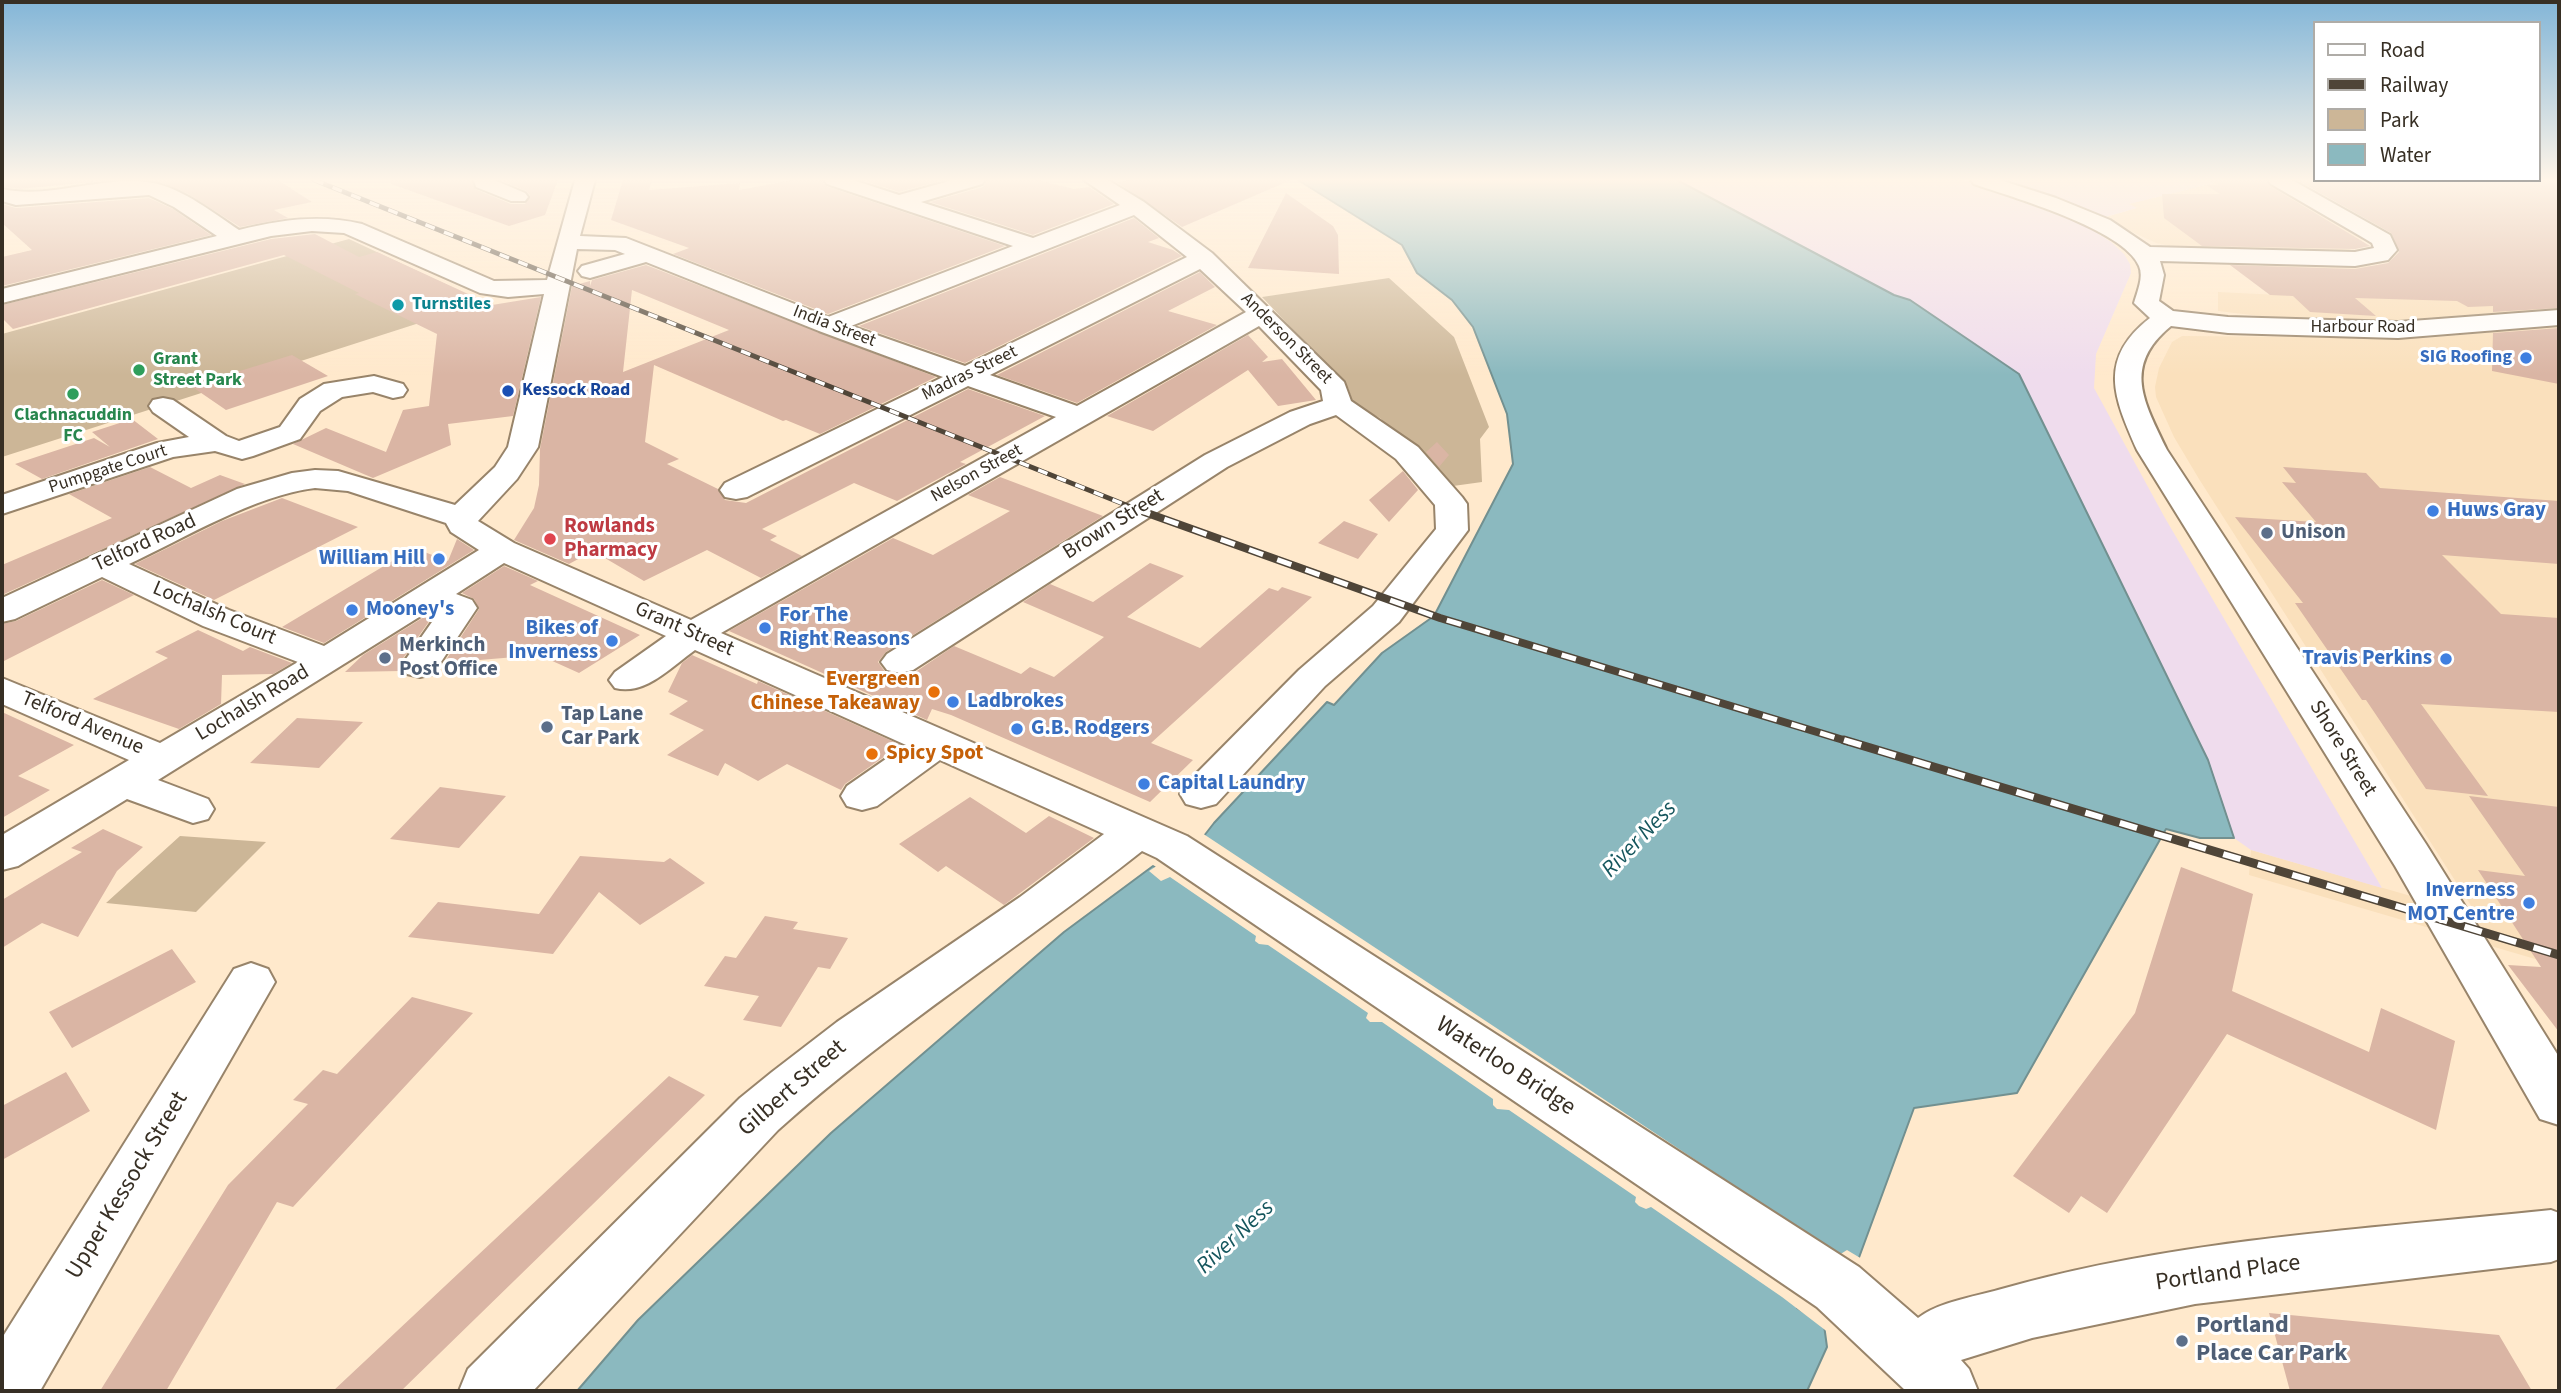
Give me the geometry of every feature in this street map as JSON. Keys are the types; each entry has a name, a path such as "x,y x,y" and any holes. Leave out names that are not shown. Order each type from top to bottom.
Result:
{"street":[{"path":"2,296 207,245"},
{"path":"388,245 489,288 557,292"},
{"path":"462,516 506,472 523,447 566,245"},
{"name":"India Street","path":"621,245 828,326 1079,416"},
{"name":"Anderson Street","path":"1188,245 1204,258 1334,388 1338,405 1407,453 1451,504 1452,530 1385,614 1312,678 1201,794"},
{"path":"2134,245 2145,254 2153,275 2146,303 2166,318"},
{"path":"2145,254 2342,259 2380,255 2386,250 2384,245"},
{"path":"828,326 1034,246"},
{"path":"590,271 648,254"},
{"name":"Madras Street","path":"736,490 1204,258"},
{"name":"Nelson Street","path":"628,680 693,634 1261,314"},
{"name":"Harbour Road","path":"2166,318 2228,325 2398,330 2559,317"},
{"name":"Shore Street","path":"2166,318 2143,335 2125,373 2129,400 2152,450 2445,911 2559,1102"},
{"name":"Pumpgate Court","path":"2,505 168,449 229,446 290,433 310,405 334,390 373,384 393,390"},
{"name":"Brown Street","path":"900,662 1216,461 1300,418 1338,405"},
{"name":"Pumpgate Court","path":"163,406 229,446 275,463 291,482"},
{"name":"Telford Road","path":"2,611 248,496 291,482 336,480 365,486 437,513 462,516"},
{"name":"Grant Street","path":"462,516 462,525 502,550 1155,840"},
{"name":"Lochalsh Road","path":"2,855 327,660 502,550"},
{"name":"Lochalsh Court","path":"102,564 216,618 327,660"},
{"path":"420,666 459,608 430,596"},
{"name":"Telford Avenue","path":"2,690 162,759"},
{"path":"862,796 936,743"},
{"path":"123,782 193,809"},
{"name":"Waterloo Bridge","path":"1155,840 1838,1287 1932,1375"},
{"name":"Gilbert Street","path":"490,1391 760,1114 802,1076 928,982 1022,919 1155,840"},
{"name":"Upper Kessock Street","path":"5,1391 251,982"},
{"name":"Portland Place","path":"1932,1375 1943,1336 2007,1317 2195,1276 2551,1236"}],"shaded area":[{"path":"1800,245 2114,245 2124,254 2130,264 2131,273 2096,354 2094,388 2165,518 2382,888 2251,850 2234,838 2208,760 2019,374 1910,300 1894,295"},
{"path":"2165,245 2363,246 2337,253 2184,249"},
{"path":"2260,263 2412,267 2465,295 2559,294 2559,309 2365,322 2302,321 2218,311 2218,292 2301,296"},
{"path":"2559,326 2559,966 2249,875 2251,850 2477,915 2199,479 2174,437 2156,397 2155,387 2159,368 2172,342 2182,336 2427,338"}],"green space":[{"name":"Clachnacuddin FC","path":"327,245 362,245 460,291 441,316 2,457 2,334"},
{"path":"1389,278 1454,337 1489,427 1480,439 1482,482 1453,486 1380,418 1354,405 1348,388 1262,297"},
{"path":"180,836 266,842 196,912 106,903"}],"water":[{"name":"River Ness","path":"1402,245 1800,245 1894,295 1910,300 2019,374 2208,760 2234,838 2200,838 2166,829 2017,1093 1914,1108 1850,1282 1797,1308 1824,1325 1827,1347 1807,1391 577,1391 638,1320 831,1133 1064,932 1153,866 1164,873 1190,854 1214,823 1327,702 1334,705 1382,653 1434,616 1513,464 1507,414 1473,327 1452,300 1417,273"}],"pier":[{"path":"1202,833 1839,1255 1847,1250 1862,1259 1853,1284 1804,1308 1827,1323 1829,1333 1782,1297 1651,1207 1646,1209 1639,1206 1635,1202 1636,1197 1509,1110 1497,1109 1493,1105 1493,1099 1382,1022 1370,1022 1366,1018 1368,1013 1268,945 1259,944 1255,941 1256,936 1170,877 1161,881 1149,871 1158,865 1164,869 1188,851"}],"building":[{"path":"26,245 170,245 2,286 2,257 32,250"},
{"path":"247,245 336,245 359,257 377,252 492,305 541,297 513,416 448,424 451,445 373,478 293,444 326,428 386,452 403,410 429,406 437,334 284,255 13,329 2,318 2,305"},
{"path":"681,245 1005,246 828,314 673,254 689,248"},
{"path":"1065,245 1157,245 1182,256 965,363 859,326"},
{"path":"1260,245 1338,245 1339,274 1248,268"},
{"path":"2201,245 2370,246 2355,249"},
{"path":"2396,245 2559,245 2559,308 2493,312 2493,306 2468,307 2457,301 2355,298 2376,316 2310,312 2293,296 2270,295 2230,265 2355,269 2388,263 2399,252"},
{"path":"646,265 936,377 820,434 783,421 654,365 645,442 679,459 667,464 718,489 725,500 746,503 968,389 1045,416 960,462 966,464 897,501 854,483 762,529 777,536 770,540 802,556 761,578 707,550 644,581 593,551 569,564 514,540 534,508 539,485 540,449 572,286 590,281 590,286 592,280","holes":["632,290 729,330 623,372"]},
{"path":"1200,272 1215,287 1168,311 1217,325 1077,403 997,375"},
{"name":"SIG Roofing","path":"2559,328 2559,384 2492,371 2493,333"},
{"path":"1248,335 1268,357 1262,362 1282,359 1316,400 1278,406 1248,370 1153,431 1107,416"},
{"path":"292,355 328,376 226,410 191,386"},
{"path":"132,419 158,439 42,479 15,464 94,438 110,447 92,432"},
{"path":"1437,442 1449,455 1439,467 1426,452"},
{"path":"150,467 191,488 220,475 245,484 2,595 2,565 112,518 69,494"},
{"path":"2283,467 2366,473 2380,488 2559,501 2559,564 2442,555 2501,614 2559,618 2559,712 2421,704 2488,796 2426,789 2366,700 2362,700 2295,603 2303,603 2235,517 2316,522 2282,482 2296,483"},
{"path":"1403,471 1418,490 1389,522 1369,500"},
{"path":"1000,477 1103,516 886,652 878,662 886,673 899,676 914,673 954,646 1021,674 1030,667 1054,677 1104,637 1023,602 1050,584 1093,602 1150,563 1184,576 1127,617 1200,648 1269,588 1278,591 1282,587 1312,597 1151,743 1193,760 1150,802 951,715 932,709 927,720 729,631 893,538 933,555 1010,511 968,495"},
{"path":"282,498 358,527 214,600 135,564 222,521"},
{"path":"1344,521 1378,534 1358,559 1318,543"},
{"path":"457,539 474,550 324,643 282,627 414,548 448,561"},
{"path":"504,566 538,581 530,585 640,635 579,673 539,655 444,663 479,609 474,599 462,593"},
{"path":"102,580 134,595 2,662 2,624 16,621"},
{"path":"432,612 435,613 399,664 401,671 345,672 363,655"},
{"path":"198,630 243,651 250,647 292,663 273,674 222,675 221,704 179,729 93,699 168,658 155,652"},
{"path":"692,655 757,684 758,681 901,745 845,784 841,790 787,764 758,781 725,763 718,776 667,755 704,730 669,714 688,701 668,692 682,663"},
{"path":"2,712 74,745 18,776 50,790 2,818"},
{"path":"297,718 363,722 319,768 250,763"},
{"path":"440,787 506,796 459,848 390,839"},
{"path":"2469,796 2559,807 2559,1032 2508,965 2541,967 2478,870 2525,876"},
{"path":"970,797 1026,833 1049,816 1094,838 1004,905 946,866 938,872 899,844"},
{"path":"103,829 143,847 117,871 78,937 42,923 2,948 2,900 82,852 71,848"},
{"path":"580,856 664,862 670,858 705,883 640,925 599,892 553,954 408,937 438,902 539,914"},
{"path":"2181,867 2253,894 2232,991 2369,1052 2381,1008 2455,1041 2436,1130 2227,1034 2107,1213 2081,1196 2069,1213 2013,1176 2135,1013"},
{"path":"765,916 798,922 793,929 848,938 830,969 818,967 781,1027 743,1020 759,996 704,986 725,956 736,958"},
{"path":"172,949 196,982 72,1048 49,1012"},
{"path":"412,997 473,1013 293,1207 277,1202 166,1391 100,1391 228,1185 308,1104 293,1100 323,1070 337,1074"},
{"path":"66,1072 90,1111 2,1160 2,1106"},
{"path":"669,1076 705,1095 401,1391 333,1391"},
{"path":"2269,1313 2499,1335 2532,1391 2290,1391"}],"railway":[{"path":"476,245 1136,509"},
{"path":"1136,509 1440,618 1850,742"},
{"path":"1136,509 1141,511"},
{"path":"1844,740 2559,955"}],"place":[{"name":"Turnstiles","path":"398,305"},
{"name":"SIG Roofing","path":"2526,358"},
{"name":"Grant Street Park","path":"139,370"},
{"name":"Kessock Road","path":"508,391"},
{"name":"Clachnacuddin FC","path":"73,394"},
{"name":"Huws Gray","path":"2433,511"},
{"name":"Unison","path":"2267,533"},
{"name":"Rowlands Pharmacy","path":"550,539"},
{"name":"William Hill","path":"439,559"},
{"name":"Mooney's","path":"352,610"},
{"name":"For The Right Reasons","path":"765,628"},
{"name":"Bikes of Inverness","path":"612,641"},
{"name":"Merkinch Post Office","path":"385,658"},
{"name":"Travis Perkins","path":"2446,659"},
{"name":"Evergreen Chinese Takeaway","path":"934,692"},
{"name":"Ladbrokes","path":"953,702"},
{"name":"Tap Lane Car Park","path":"547,727"},
{"name":"G.B. Rodgers","path":"1017,729"},
{"name":"Spicy Spot","path":"872,754"},
{"name":"Capital Laundry","path":"1144,784"},
{"name":"Inverness MOT Centre","path":"2529,903"},
{"name":"Portland Place Car Park","path":"2182,1341"}]}
